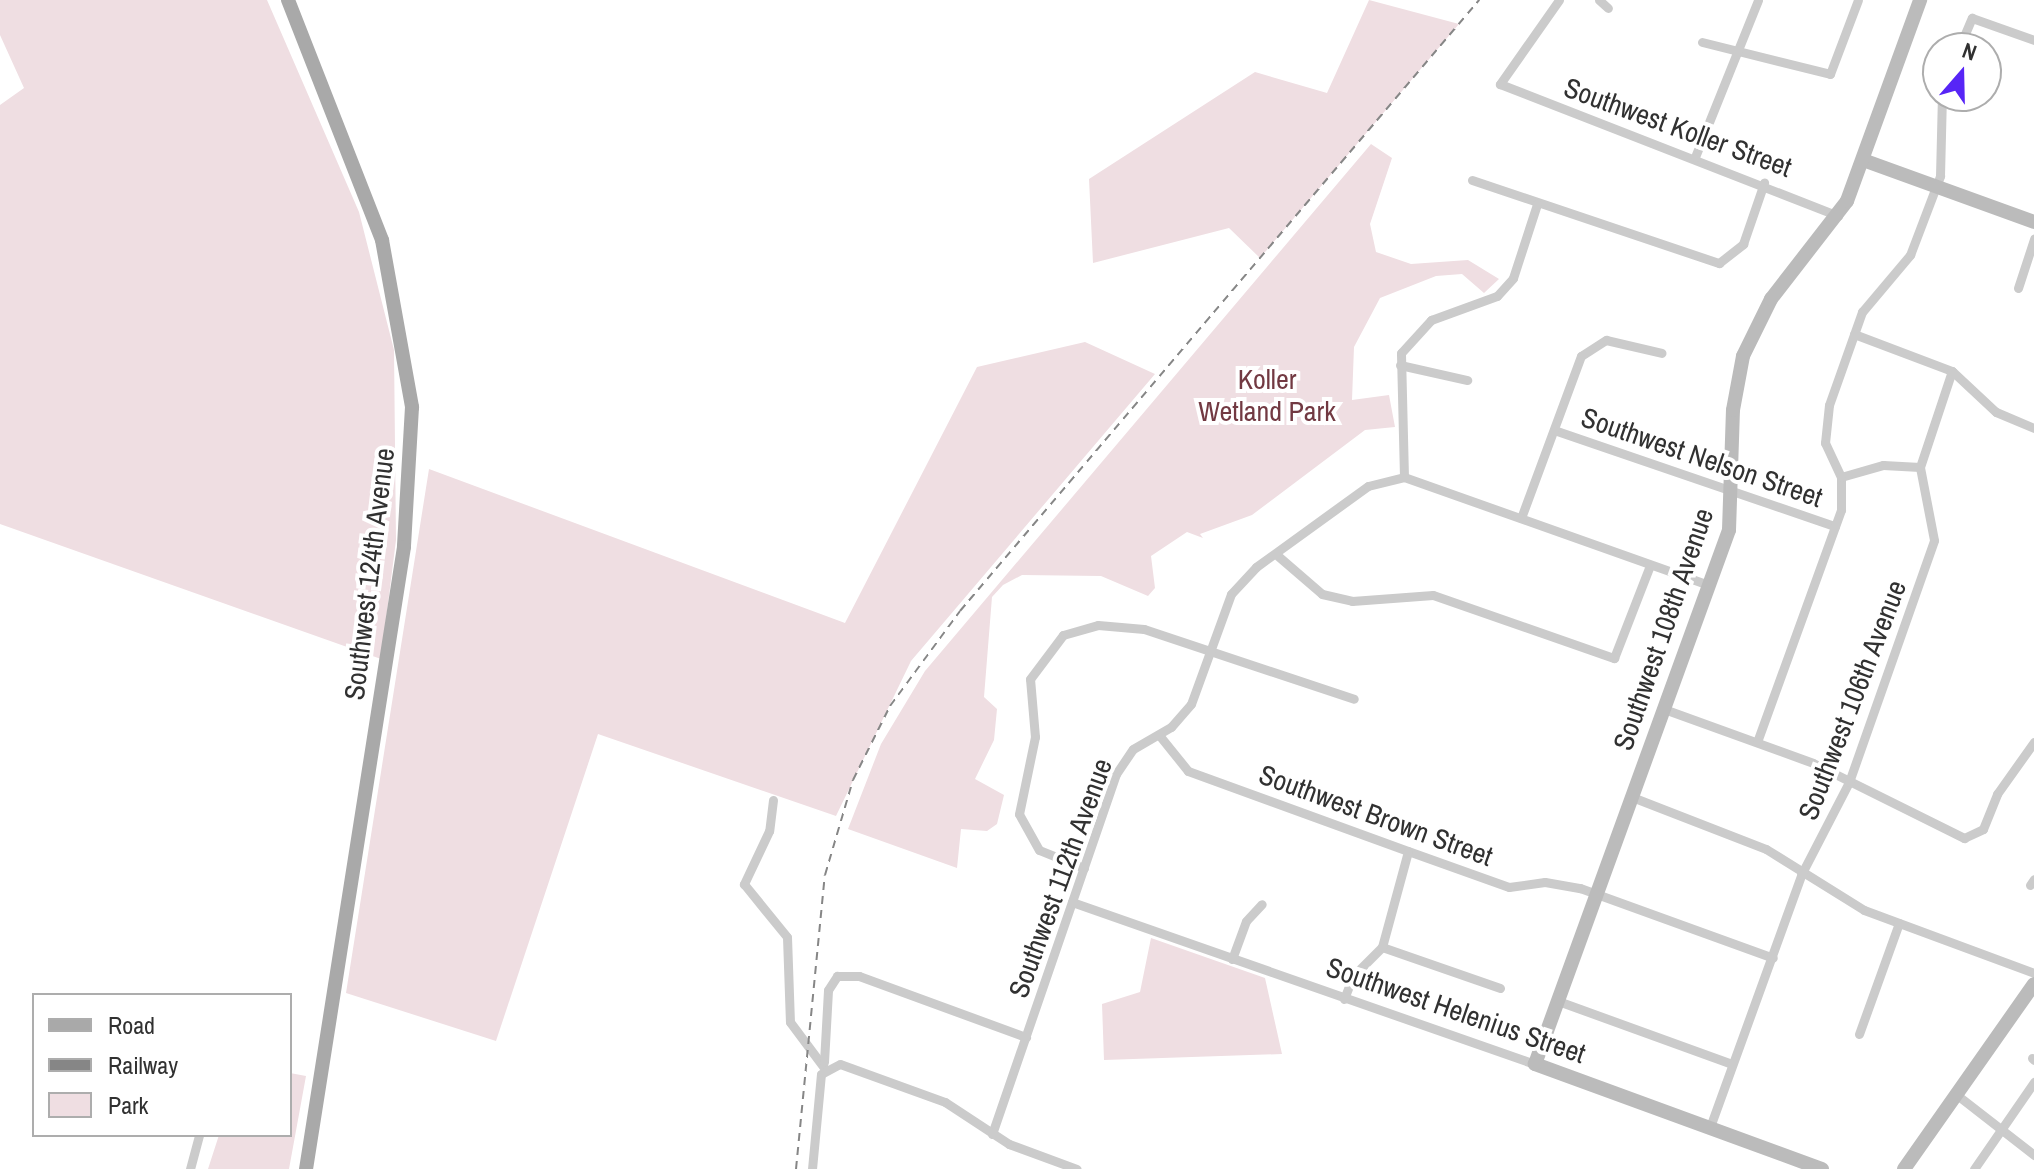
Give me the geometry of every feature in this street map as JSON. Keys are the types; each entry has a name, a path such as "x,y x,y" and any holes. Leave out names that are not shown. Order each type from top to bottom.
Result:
{"main road":[{"name":"Southwest 124th Avenue","path":"288,0 389,266 409,371 413,444 404,547 306,1169"}],"street":[{"name":"Southwest Koller Street","path":"1559,0 1500,84 1764,183 1838,216"},
{"path":"1599,0 1608,8"},
{"path":"1695,157 1733,49 1758,0"},
{"path":"1702,42 1830,74 1858,0"},
{"name":"Southwest 108th Avenue","path":"1535,1064 1709,585 1735,490 1733,410 1747,347 1771,299 1838,216 1863,160 1920,0"},
{"path":"1966,32 1972,18 2034,40"},
{"path":"1757,742 1835,526 1841,477 1824,426 1854,334 1869,300 1910,255 1936,186 1944,157 1937,124 1939,112"},
{"path":"1863,160 2034,222"},
{"path":"1472,180 1707,263 1735,257 1764,183"},
{"path":"1537,204 1513,278 1497,296 1431,320 1409,340 1400,365 1404,477 1709,585"},
{"path":"2018,288 2034,239"},
{"path":"1854,334 1952,371 1996,412 2034,428"},
{"path":"1521,518 1588,347 1620,340 1662,353"},
{"path":"1400,365 1467,380"},
{"name":"Southwest 106th Avenue","path":"1710,1127 1801,875 1849,782 1934,540 1920,467 1952,371"},
{"name":"Southwest Nelson Street","path":"1554,430 1835,526"},
{"path":"1841,477 1883,465 1920,467"},
{"name":"Southwest 112th Avenue","path":"992,1134 1120,765 1159,735 1191,704 1241,580 1278,556 1368,486 1404,477"},
{"path":"1278,556 1322,594 1352,601 1433,595 1614,658 1650,565"},
{"path":"1084,868 1039,850 1020,824 1035,737 1028,694 1033,668 1063,635 1098,625 1144,629 1354,699"},
{"path":"1664,709 1757,742 1907,807 1938,829 1972,838 2033,748"},
{"name":"Southwest Brown Street","path":"1159,735 1188,771 1408,851 1509,887 1561,883 1773,958"},
{"path":"1632,797 1752,842 1801,875 1899,923 2034,973"},
{"path":"773,800 769,831 744,884 787,937 790,1022 825,1069"},
{"path":"1344,999 1353,976 1382,947 1408,851"},
{"name":"Southwest Helenius Street","path":"1072,902 1535,1064 1822,1169"},
{"path":"1232,959 1246,921 1262,904"},
{"path":"1859,1034 1899,923"},
{"path":"1382,947 1500,988"},
{"path":"812,1169 825,1069 828,990 837,976 859,976 1026,1037"},
{"path":"1904,1169 2034,984"},
{"path":"1558,1001 1732,1064"},
{"path":"825,1069 840,1064 883,1077 945,1102 992,1134 1077,1169"},
{"path":"1974,1169 2034,1082"},
{"path":"1957,1095 2004,1126 2034,1155"},
{"path":"190,1169 198,1137"}],"green space":[{"path":"0,0 267,0 359,212 394,350 396,540 381,659 0,524 0,105 24,88 0,35"},
{"path":"1369,0 1459,24 1260,258 1229,228 1093,263 1089,179 1255,72 1327,93"},
{"name":"Koller Wetland Park","path":"1371,144 1392,158 1370,224 1376,252 1411,264 1468,260 1499,279 1484,293 1462,274 1436,276 1380,298 1354,347 1352,400 1389,395 1395,427 1365,430 1252,515 1200,534 1203,538 1187,532 1151,556 1155,588 1148,596 1101,576 1022,575 1003,585 992,597 984,697 997,709 994,740 975,779 1004,795 997,824 987,831 961,829 957,868 848,829 881,744 925,671"},
{"path":"1085,342 1155,374 911,661 836,816 598,734 496,1041 346,993 429,469 845,623 977,367"},
{"path":"1151,938 1265,978 1282,1054 1104,1060 1102,1004 1140,992"},
{"path":"292,1073 306,1076 289,1169 208,1169 218,1137 292,1137"}],"railway":[{"path":"796,1169 825,875 853,780 890,706 960,611 1479,0"}]}
